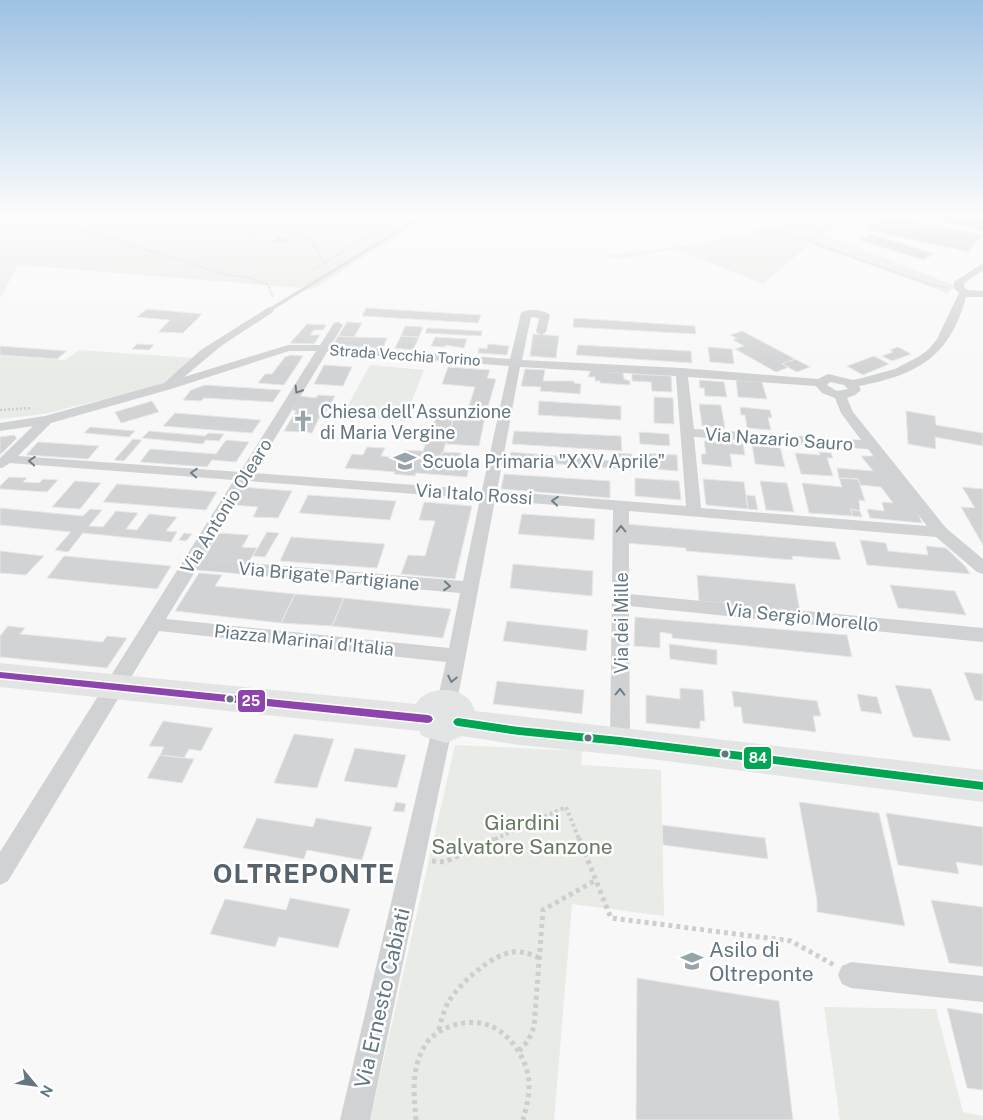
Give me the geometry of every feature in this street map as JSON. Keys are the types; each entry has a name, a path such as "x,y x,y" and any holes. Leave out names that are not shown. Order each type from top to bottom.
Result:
{"main road":[{"path":"0,675 444,718 519,731 620,741 983,786"}],"street":[{"path":"981,267 959,282 959,288 965,293 983,294"},
{"path":"852,384 855,390 853,392 840,395 826,390 820,383 824,379 833,378 852,384 871,381 922,360 939,346 961,296 965,293"},
{"path":"188,380 266,312"},
{"path":"168,386 195,358 230,333 266,312"},
{"name":"Via Ernesto Cabiati","path":"355,1120 444,718 514,362 526,313 545,315 540,332"},
{"name":"Via Antonio Olearo","path":"0,873 338,325"},
{"name":"Strada Vecchia Torino","path":"0,427 46,420 168,386 288,348 324,348 785,379 820,383"},
{"path":"682,372 694,512"},
{"path":"840,395 846,413 940,532 983,568"},
{"path":"3,463 46,420"},
{"name":"Via Nazario Sauro","path":"687,433 871,446"},
{"name":"Via Italo Rossi","path":"3,463 243,477 489,495 940,532"},
{"name":"Via dei Mille","path":"620,741 621,506"},
{"name":"Via Brigate Partigiane","path":"190,564 469,588"},
{"name":"Via Sergio Morello","path":"621,599 983,635"},
{"name":"Piazza Marinai d'Italia","path":"153,624 456,656"},
{"path":"852,975 983,989"}],"lane":[{"path":"266,312 339,267"}],"path":[{"path":"202,267 224,274 260,281 268,285 274,299"},
{"path":"884,267 965,293"},
{"path":"413,860 445,862 566,807 611,918 791,941 852,975"},
{"path":"519,1052 528,1041 534,1027 543,910 596,880"},
{"path":"416,1120 413,1096 418,1062 429,1039 438,1030 450,999 478,971 504,954 526,952 539,958"},
{"path":"438,1030 458,1024 476,1023 493,1026 507,1036 519,1052 526,1066 529,1081 528,1100 523,1120"}],"green space":[{"path":"0,267 17,267 0,299"},
{"path":"46,267 348,267 313,289"},
{"path":"721,267 783,267 763,284"},
{"path":"876,267 908,267 956,286 946,295 937,289"},
{"path":"79,350 194,358 161,385 44,414 0,419 0,355 65,360"},
{"path":"370,365 424,370 404,421 342,416"},
{"name":"Giardini Salvatore Sanzone","path":"455,745 582,751 581,765 661,770 664,916 572,904 554,1120 370,1120"},
{"path":"824,1007 936,1009 963,1112 983,1116 983,1120 840,1120"}],"building":[{"path":"366,308 481,315 478,323 362,316"},
{"path":"147,309 202,314 183,333 158,332 170,320 137,317"},
{"path":"574,318 695,326 696,334 573,327"},
{"path":"347,322 362,323 354,337 338,336"},
{"path":"307,324 326,325 323,330 314,330 310,335 320,335 314,344 290,343"},
{"path":"405,326 423,327 419,337 401,336"},
{"path":"427,328 482,331 481,336 425,333"},
{"path":"742,331 795,359 782,364 789,367 776,372 735,349 744,346 733,340 737,338 730,335"},
{"path":"533,334 559,336 556,358 530,356"},
{"path":"338,336 387,338 383,348 333,345"},
{"path":"401,336 419,337 413,350 395,348"},
{"path":"435,337 467,339 464,348 445,345 445,347 431,346"},
{"path":"137,344 154,345 149,350 132,349"},
{"path":"488,344 509,346 507,355 478,353 479,348 487,349"},
{"path":"578,345 691,351 692,363 576,355"},
{"path":"0,346 67,351 57,359 0,355"},
{"path":"708,347 732,349 734,364 710,362"},
{"path":"898,347 911,354 892,361 882,356 893,352 890,350"},
{"path":"291,355 303,356 284,385 258,383 265,374 272,374 285,357"},
{"path":"874,356 889,364 863,375 847,366"},
{"path":"795,359 810,367 797,372 782,364"},
{"path":"324,365 352,367 343,386 314,384"},
{"path":"448,367 490,370 487,378 496,379 485,417 466,415 475,387 442,384"},
{"path":"525,369 545,370 543,381 574,381 574,383 581,384 580,394 540,391 541,387 521,386"},
{"path":"591,370 623,373 624,379 630,381 630,385 600,383 600,381 595,381 595,377 588,377"},
{"path":"632,374 671,376 672,392 652,391 651,382 632,381"},
{"path":"699,380 724,382 727,397 705,396 704,388 700,388"},
{"path":"736,380 762,382 767,399 738,397"},
{"path":"205,385 281,390 273,402 204,398 201,401 183,400 191,390"},
{"name":"Chiesa dell'Assunzione di Maria Vergine","path":"318,395 335,396 326,412 322,412 312,433 284,431 296,411 292,410 300,396 316,398"},
{"path":"654,397 673,398 674,424 654,423"},
{"path":"152,401 159,412 121,423 115,412"},
{"path":"539,401 621,406 621,420 538,415"},
{"path":"699,404 721,405 725,428 702,426"},
{"path":"740,407 770,410 772,418 768,417 771,430 747,428 745,415 741,415"},
{"path":"906,411 935,416 936,425 983,433 983,446 935,437 936,449 908,444"},
{"path":"175,413 261,420 252,433 163,426"},
{"path":"437,414 454,416 443,452 439,461 420,459"},
{"path":"455,415 485,417 479,446 446,444"},
{"path":"90,427 135,431 129,437 84,433"},
{"path":"149,431 205,436 208,433 224,434 219,441 206,440 203,444 142,438"},
{"path":"514,431 621,436 622,451 512,444"},
{"path":"639,432 669,434 670,446 640,444"},
{"path":"14,435 17,438 0,455 0,437"},
{"path":"133,439 142,440 124,461 114,460"},
{"path":"226,440 249,442 236,462 212,460 207,467 140,462 150,449 216,454"},
{"path":"704,441 743,444 745,455 730,454 732,467 702,464 701,454 706,454"},
{"path":"38,442 99,446 88,459 26,455"},
{"path":"752,444 780,446 785,467 755,464"},
{"path":"367,447 385,448 381,456 401,458 404,450 423,451 420,459 439,461 442,452 461,453 458,462 470,463 467,477 416,473 415,476 394,474 395,472 345,468 352,454 363,455"},
{"path":"511,452 616,461 616,453 632,454 632,470 509,460"},
{"path":"819,452 831,453 833,458 827,458 833,476 801,474 795,453 820,455"},
{"path":"640,453 677,455 678,471 641,468"},
{"path":"861,456 876,456 914,504 922,523 870,518 867,509 884,511 882,502 893,503 881,487 860,485 858,479 839,478 837,468 873,471"},
{"path":"504,474 610,481 610,498 501,489"},
{"path":"9,477 27,478 23,482 39,483 43,479 58,480 47,492 0,489 0,486"},
{"path":"635,478 679,481 681,500 635,496"},
{"path":"839,478 858,479 865,501 859,500 860,511 851,509 852,516 809,513 802,483 842,487"},
{"path":"703,479 744,482 748,509 706,505"},
{"path":"75,481 101,483 80,509 52,507"},
{"path":"760,481 787,483 794,512 766,510"},
{"path":"117,484 217,492 206,510 103,502"},
{"path":"242,487 292,491 278,518 253,517 258,507 232,505"},
{"path":"962,487 983,489 983,545 961,507 975,508"},
{"path":"308,495 396,501 390,520 299,513"},
{"path":"746,495 755,496 758,510 748,509"},
{"path":"424,502 472,506 455,579 401,574 408,555 425,556 435,521 419,520"},
{"path":"0,508 83,516 90,509 102,510 89,526 103,527 116,511 138,513 126,529 137,530 149,514 177,517 166,531 177,532 171,542 83,533 68,552 55,550 71,532 0,525"},
{"path":"851,509 860,511 862,517 852,516"},
{"path":"522,514 595,519 594,540 518,534"},
{"path":"626,524 835,542 841,560 792,556 793,560 686,551 686,548 625,543"},
{"path":"267,532 279,533 265,557 253,556"},
{"path":"184,533 192,534 186,541 179,540"},
{"path":"218,533 249,535 242,547 257,548 248,563 203,560"},
{"path":"291,537 385,544 377,568 280,561"},
{"path":"860,540 886,543 888,551 928,555 926,546 946,548 966,567 970,574 867,565"},
{"path":"0,551 44,556 26,575 0,573"},
{"path":"64,556 171,566 157,589 47,578"},
{"path":"513,564 593,571 592,596 510,588"},
{"path":"199,573 222,575 215,586 295,594 281,623 175,611"},
{"path":"697,575 795,584 800,611 699,601"},
{"path":"890,585 955,591 966,615 898,608"},
{"path":"295,594 344,598 332,626 281,623"},
{"path":"344,598 451,609 443,638 332,626"},
{"path":"635,617 847,635 852,657 672,638 672,634 660,632 660,648 634,646"},
{"path":"507,621 588,630 586,651 503,641"},
{"path":"8,626 25,628 20,634 103,642 107,636 127,638 107,668 0,657 0,636"},
{"path":"669,644 717,650 717,665 670,659"},
{"path":"964,672 983,674 983,701 975,700"},
{"path":"497,681 584,690 582,714 493,704"},
{"path":"895,685 931,689 951,741 913,737"},
{"path":"680,688 703,690 705,721 700,721 700,729 646,723 646,695 680,699"},
{"path":"732,691 817,701 821,716 813,716 816,732 743,723 741,707 734,707"},
{"path":"857,694 877,697 882,714 861,711"},
{"path":"163,721 213,728 201,751 189,749 184,758 160,755 164,747 149,746"},
{"path":"294,734 334,739 317,788 274,783"},
{"path":"355,748 406,755 397,788 344,781"},
{"path":"160,755 194,759 182,783 147,778"},
{"path":"396,802 406,804 404,812 393,811"},
{"path":"799,802 879,813 905,926 817,912 817,900"},
{"path":"886,813 983,827 983,866 956,862 959,874 898,865"},
{"path":"257,818 313,827 316,818 372,827 362,860 307,850 304,859 243,848"},
{"path":"662,825 765,838 768,859 663,845"},
{"path":"290,898 350,909 338,948 279,937 275,947 210,934 225,899 286,910"},
{"path":"931,900 983,907 983,967 949,963"},
{"path":"637,978 779,1001 793,1120 636,1120"},
{"path":"947,1008 983,1014 983,1090 967,1088"}],"transit line":[{"name":"25","path":"0,675 428,719"},
{"name":"84","path":"458,722 519,731 620,741 983,786"}],"place":[{"name":"Chiesa dell'Assunzione di Maria Vergine","path":"303,421"},
{"name":"Scuola Primaria \"XXV Aprile\"","path":"405,461"},
{"name":"Asilo di Oltreponte","path":"692,961"}],"district":[{"name":"OLTREPONTE","path":"304,873"}]}
